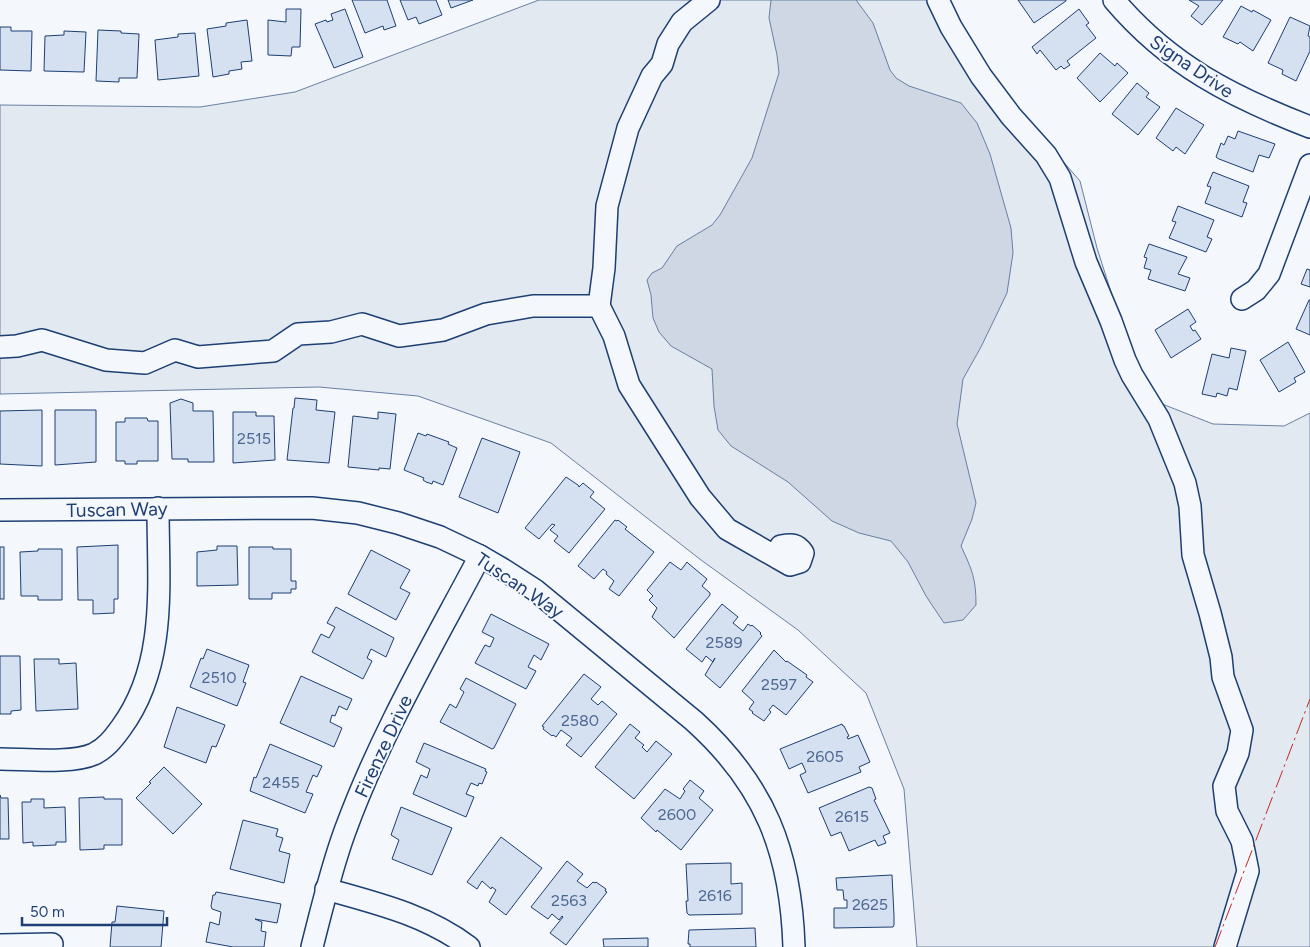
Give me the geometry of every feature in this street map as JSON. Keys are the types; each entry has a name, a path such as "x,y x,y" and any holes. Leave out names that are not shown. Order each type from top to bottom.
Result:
{"street":[{"path":"709,0 682,22 673,36 668,44 662,64 652,76 628,128 607,206 604,268 599,306 614,336 629,385 700,497 727,529 778,558"},
{"path":"938,0 951,28 981,76 1011,116 1046,155 1060,178 1086,262 1125,360 1132,376 1159,419 1185,483 1190,506 1192,555 1210,613 1221,657 1223,677 1242,730 1238,753 1224,786 1227,811 1242,841 1248,871 1224,947"},
{"name":"Signa Drive","path":"1114,0 1147,35 1193,71 1235,96 1310,127"},
{"path":"1242,299 1263,284 1269,274 1310,165"},
{"path":"0,347 17,346 42,340 106,360 145,363 175,350 198,357 273,351 298,334 331,332 362,324 399,336 443,330 486,314 533,306 599,306"},
{"name":"Tuscan Way","path":"0,510 280,507 338,510 398,523 440,537 480,556 535,590 694,720 716,741 740,769 760,801 775,835 785,870 794,947"},
{"path":"0,759 70,759 111,751 139,699 155,648 158,616 158,508"},
{"name":"Firenze Drive","path":"312,947 326,889 345,831 368,773 480,556"},
{"path":"326,889 394,908 428,922 469,947"},
{"path":"0,945 52,944"}],"shaded area":[{"path":"539,0 942,0 953,22 1015,106 1080,181 1097,248 1134,364 1157,402 1213,424 1284,426 1310,413 1310,947 917,947 904,789 866,693 798,630 701,560 551,443 418,396 319,387 0,394 0,105 200,107 295,92"},
{"path":"771,0 856,0 873,23 890,70 896,78 909,86 961,103 977,123 990,154 1011,228 1013,253 1007,293 963,379 957,424 976,503 961,546 973,574 976,605 963,620 944,623 926,596 908,562 891,541 859,533 832,521 788,482 731,446 718,430 714,406 712,369 671,346 659,332 653,318 651,295 647,280 652,273 662,268 677,246 712,225 720,215 752,158 779,73 769,18"}],"building":[{"path":"352,0 387,0 396,26 384,30 383,26 365,33"},
{"path":"400,0 436,0 442,15 419,24 416,17 408,20"},
{"path":"448,0 473,0 451,8"},
{"path":"1018,0 1066,0 1066,1 1034,23"},
{"path":"1189,0 1223,0 1202,25 1191,16 1199,6"},
{"path":"1241,6 1271,20 1253,51 1240,42 1238,44 1223,37"},
{"path":"286,9 301,9 300,47 292,47 291,56 268,55 268,20 286,22"},
{"path":"345,9 363,57 334,68 315,24 326,20 327,22 333,20 331,14"},
{"path":"1079,9 1089,23 1086,25 1096,38 1067,61 1070,65 1064,69 1061,66 1056,70 1040,50 1037,54 1032,47"},
{"path":"1290,17 1310,26 1308,36 1310,37 1310,51 1296,81 1282,74 1283,70 1268,63"},
{"path":"247,20 252,61 241,62 242,69 229,71 229,74 213,77 207,29 226,26 226,23"},
{"path":"0,27 11,27 11,31 32,31 31,71 0,70"},
{"path":"98,30 139,34 137,78 119,78 119,82 96,81"},
{"path":"64,31 86,32 84,72 44,71 45,36 64,35"},
{"path":"195,33 199,76 158,80 155,40 178,37 178,34"},
{"path":"1100,53 1115,66 1117,63 1128,73 1100,102 1077,78"},
{"path":"1137,83 1149,93 1146,97 1160,107 1138,135 1112,114"},
{"path":"1176,108 1204,125 1185,154 1176,147 1173,151 1156,138"},
{"path":"1238,131 1275,144 1269,158 1259,155 1253,172 1216,157 1221,143 1224,145 1228,136 1235,139"},
{"path":"1213,172 1249,186 1243,202 1247,203 1242,217 1205,203 1211,187 1207,186"},
{"path":"1178,206 1214,220 1207,237 1212,239 1206,252 1169,238 1176,222 1172,221"},
{"path":"1149,244 1187,257 1178,274 1190,278 1185,291 1148,279 1151,270 1144,268 1147,258 1144,257"},
{"path":"1307,269 1310,270 1310,287 1301,284"},
{"path":"1310,300 1310,335 1296,329"},
{"path":"1188,309 1196,322 1190,326 1201,339 1171,358 1155,330"},
{"path":"1288,342 1305,372 1294,378 1296,382 1279,392 1260,360"},
{"path":"1231,348 1246,351 1237,390 1229,388 1227,396 1217,393 1216,397 1202,394 1212,354 1229,358"},
{"path":"295,398 317,400 316,410 335,412 329,463 287,460"},
{"path":"181,399 193,403 193,411 213,411 214,462 188,462 188,459 172,459 170,403"},
{"path":"42,410 42,466 0,464 0,411"},
{"path":"55,410 96,410 96,462 55,465"},
{"path":"233,412 256,412 256,416 274,416 275,460 233,463"},
{"path":"378,412 396,414 390,469 379,468 379,470 348,467 353,416 378,419"},
{"path":"125,418 147,418 148,421 158,421 158,461 137,461 137,464 125,464 125,461 116,461 116,422 125,422"},
{"path":"418,433 426,436 427,434 449,442 448,444 457,448 443,485 433,481 432,484 426,482 423,480 424,478 404,470"},
{"path":"482,438 520,452 498,513 459,497"},
{"path":"566,477 579,487 583,483 594,492 590,497 605,509 569,553 554,541 558,536 550,530 555,525 552,524 539,539 525,528"},
{"path":"615,520 618,520 627,527 625,529 654,552 619,596 609,589 614,581 603,569 594,579 578,566"},
{"path":"118,545 118,599 114,599 114,613 93,614 93,600 78,600 77,547"},
{"path":"217,546 237,546 238,585 197,586 197,552 217,550"},
{"path":"0,547 4,547 4,599 0,599"},
{"path":"249,547 291,549 291,581 296,581 296,589 291,589 291,593 272,593 272,599 249,599"},
{"path":"38,549 62,549 62,600 38,600 38,596 21,596 20,552 38,551"},
{"path":"371,550 410,570 400,588 410,593 396,620 348,594"},
{"path":"670,562 681,570 687,562 707,579 702,586 710,593 674,638 652,617 657,608 649,600 653,596 647,590"},
{"path":"722,604 738,617 733,623 743,631 748,624 752,625 762,636 720,688 705,675 713,662 706,656 702,662 686,649"},
{"path":"336,607 394,638 386,657 371,649 367,658 372,661 363,679 312,652 321,634 329,638 335,627 327,623"},
{"path":"491,614 549,644 541,660 534,655 528,667 536,671 526,689 475,663 485,645 490,647 494,638 482,632"},
{"path":"207,649 249,665 243,682 246,683 237,706 190,687 201,658 203,659"},
{"path":"774,650 786,662 807,675 806,677 813,682 786,715 773,705 769,710 771,712 764,721 749,709 754,702 742,691"},
{"path":"0,656 20,656 21,710 11,711 11,714 0,714"},
{"path":"34,659 59,659 59,664 76,663 78,709 36,711"},
{"path":"584,674 601,687 591,699 598,705 602,701 617,714 581,757 566,745 572,738 561,730 556,737 552,736 542,726"},
{"path":"301,676 352,699 347,710 339,706 335,716 332,715 330,722 342,728 334,747 280,723"},
{"path":"466,678 516,704 492,749 440,722 450,704 456,708 464,692 460,689"},
{"path":"177,707 225,725 216,747 212,746 206,763 164,747"},
{"path":"630,724 640,732 635,738 644,745 642,747 647,752 656,741 672,754 634,799 595,767"},
{"path":"842,724 849,736 847,737 848,739 858,735 870,762 859,767 861,772 808,793 800,775 806,772 802,763 789,769 780,749"},
{"path":"424,743 486,769 485,771 487,772 482,784 479,783 478,786 471,783 466,794 474,797 466,817 413,794 421,775 427,778 430,769 416,762"},
{"path":"270,744 322,766 317,777 313,775 306,792 313,794 305,813 250,791 254,777 256,778"},
{"path":"164,767 202,804 173,834 136,798"},
{"path":"690,780 704,791 699,798 713,810 681,850 657,830 656,832 641,818 665,789 680,799 685,791 683,789"},
{"path":"869,787 872,788 876,799 874,800 890,833 883,836 886,843 878,846 875,840 849,851 841,832 831,836 819,808"},
{"path":"0,795 1,798 8,798 9,839 0,839"},
{"path":"104,797 104,799 122,799 122,845 104,845 104,849 80,850 79,798"},
{"path":"31,799 44,799 44,808 65,807 66,842 56,842 56,845 33,846 33,842 23,843 22,802 31,802"},
{"path":"401,807 452,828 432,875 392,859 399,840 391,835"},
{"path":"243,820 278,829 276,836 283,838 279,851 290,854 284,883 230,869"},
{"path":"501,837 542,868 506,915 489,902 496,890 492,887 491,889 482,881 477,889 467,882"},
{"path":"567,861 583,874 577,881 587,888 593,882 596,882 606,889 605,891 607,892 566,945 550,933 563,917 559,920 552,914 548,919 531,907"},
{"path":"731,863 731,884 742,883 742,914 689,915 687,913 686,901 688,901 686,864"},
{"path":"892,875 893,927 834,928 834,908 847,908 847,900 844,900 843,890 837,890 836,878"},
{"path":"216,892 281,904 277,923 255,919 262,922 261,931 266,932 264,947 233,947 206,942 210,922 219,925 221,912 212,909 211,906 213,895"},
{"path":"117,906 164,911 161,947 110,947 112,922 115,922"},
{"path":"755,928 756,947 690,947 690,944 688,944 689,930"},
{"path":"648,938 648,947 604,947 603,939"}],"power":[{"path":"1215,947 1310,699"}]}
